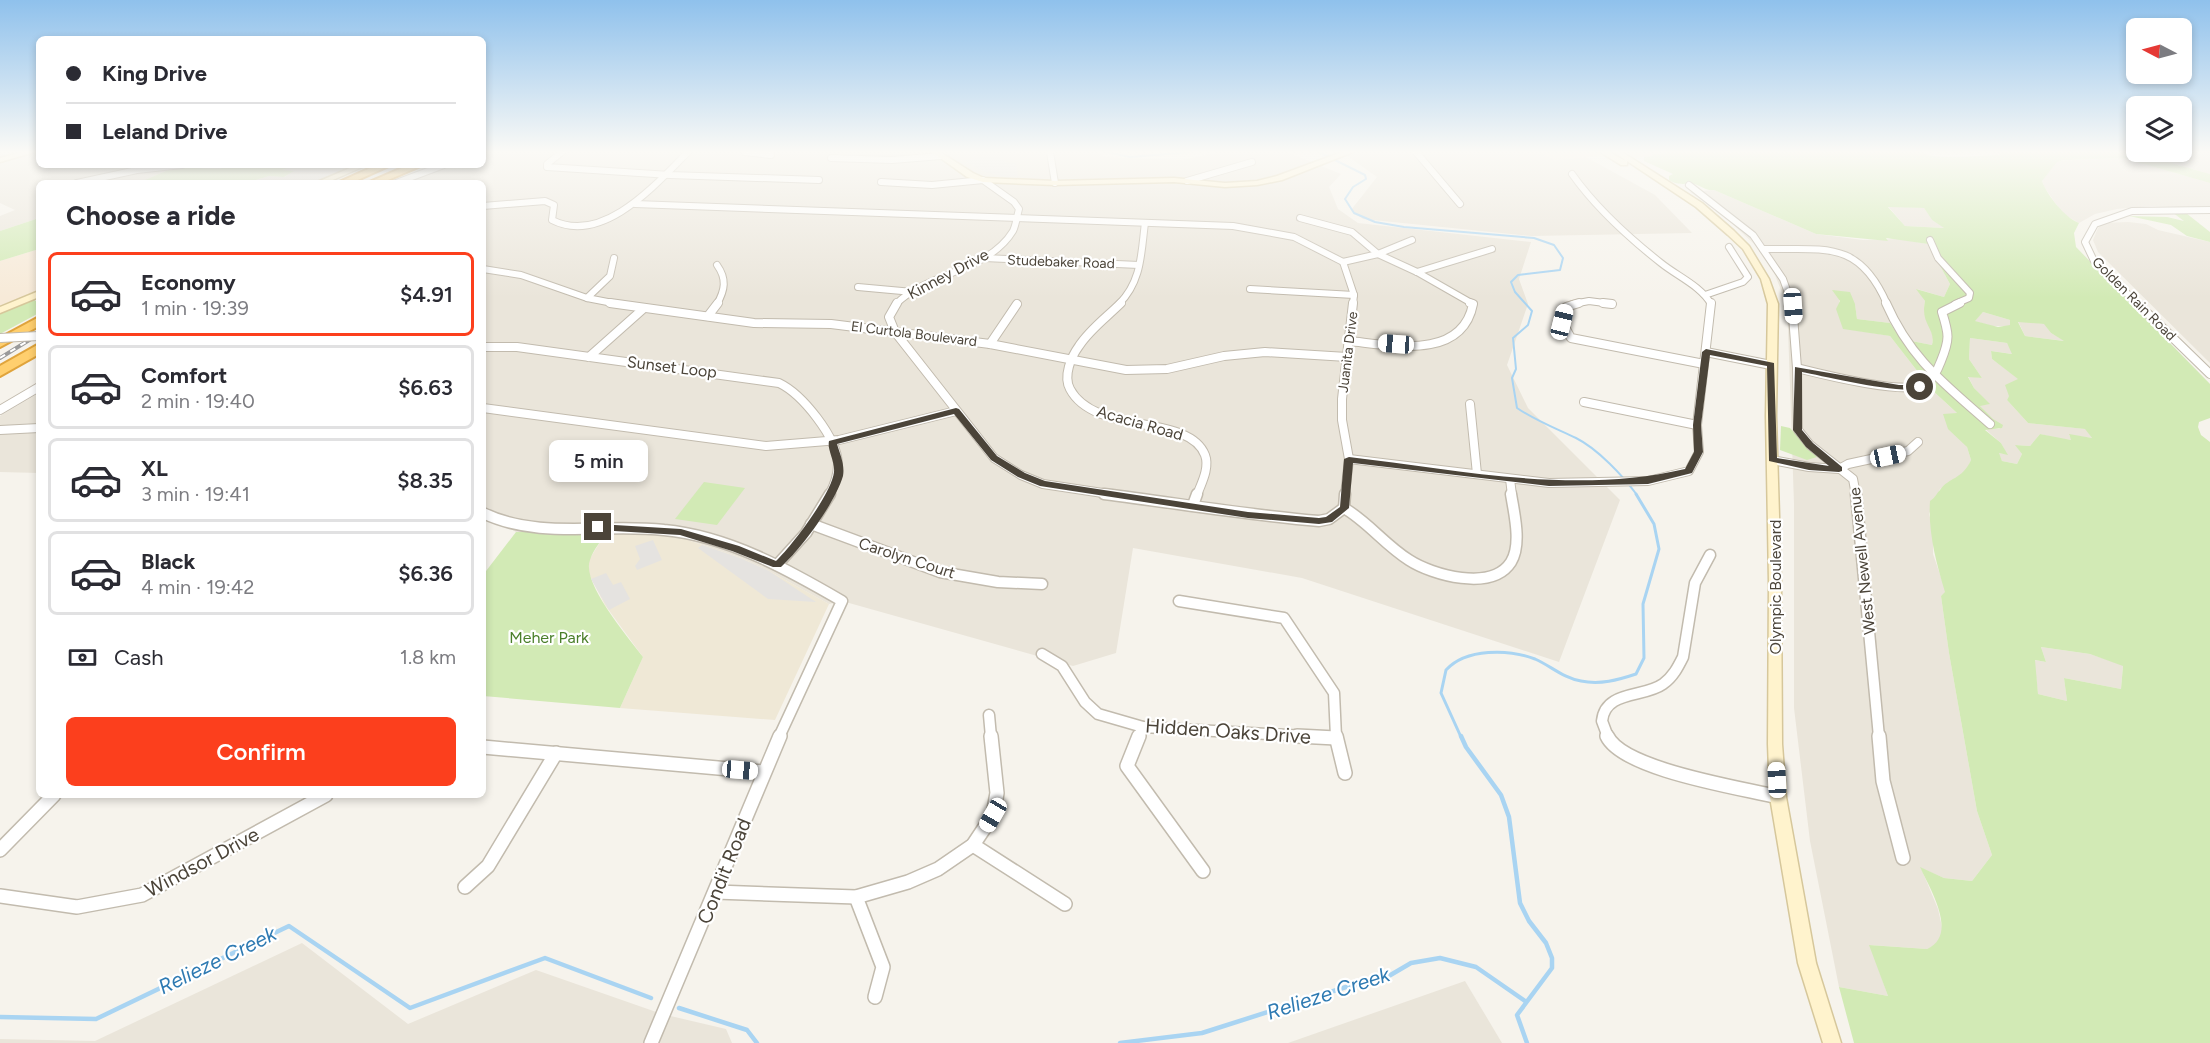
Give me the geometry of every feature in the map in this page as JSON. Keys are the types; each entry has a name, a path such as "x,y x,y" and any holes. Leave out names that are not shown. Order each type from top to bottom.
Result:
{"highway":[{"path":"0,340 36,322"},
{"path":"0,372 36,350"}],"main road":[{"name":"Olympic Boulevard","path":"1692,201 1746,248 1765,279 1773,304 1771,364 1775,571 1775,744 1778,797 1807,963 1832,1043"},
{"path":"0,310 36,295"}],"street":[{"path":"486,206 524,201"},
{"path":"536,201 554,205 552,220 572,226 613,219 638,201"},
{"path":"1010,201 1017,206 1018,219"},
{"path":"1457,201 1460,204"},
{"path":"1349,459 1549,483 1648,481 1689,471 1699,452 1697,425 1711,303 1705,295 1667,269 1595,201"},
{"name":"West Newell Avenue","path":"1710,201 1753,235 1782,279 1793,306 1797,368 1797,430 1809,445 1853,479 1855,484 1883,781 1904,858"},
{"path":"635,204 1233,226 1294,237 1343,262 1378,254 1412,240"},
{"name":"Golden Rain Road","path":"2210,210 2132,211 2095,224 2085,242 2094,261 2210,374"},
{"path":"1300,218 1352,232 1378,254 1417,272 1473,304 1469,321 1449,340 1419,346 1349,341"},
{"name":"Kinney Drive","path":"895,332 890,324 889,313 898,302 913,292 984,258 1003,243 1018,219"},
{"path":"1071,358 1096,324 1131,290 1139,265 1145,223"},
{"path":"1797,368 1909,388 1927,384 1950,336 1942,312 1944,309 1965,301 1969,298 1970,293 1938,258 1930,240"},
{"path":"1705,295 1743,282 1748,277 1729,247"},
{"path":"1417,272 1492,249"},
{"path":"1763,249 1836,251 1856,259 1866,267 1882,292 1902,336 1934,373 1990,424"},
{"path":"587,298 609,277 614,269 614,258"},
{"name":"Studebaker Road","path":"984,258 1139,265"},
{"name":"Juanita Drive","path":"1343,262 1354,295 1342,399 1342,420 1349,459 1344,508"},
{"path":"708,316 720,299 726,284 722,270 717,265"},
{"name":"El Curtola Boulevard","path":"486,269 521,275 587,298 643,309 754,323 831,324 990,344 1142,371 1167,369 1224,356 1265,352 1347,357"},
{"path":"858,287 913,292"},
{"path":"1250,289 1354,295"},
{"path":"1612,304 1593,301 1577,302 1566,307 1562,322 1571,338 1704,364"},
{"path":"990,344 1017,304"},
{"path":"589,357 643,309"},
{"path":"895,332 994,458 1021,475 1043,484 1248,515 1303,521 1329,519 1344,508 1366,522 1401,556 1423,568 1453,577 1479,578 1494,576 1511,562 1516,547 1509,479"},
{"path":"0,340 36,336"},
{"name":"Sunset Loop","path":"486,347 516,347 779,382 795,390 832,443"},
{"path":"1706,352 1771,364"},
{"name":"Acacia Road","path":"1071,358 1068,384 1081,404 1124,422 1178,432 1199,443 1206,456 1193,505"},
{"path":"0,410 36,389"},
{"path":"1584,402 1697,425"},
{"path":"1470,404 1477,474"},
{"path":"486,408 766,446 807,446 832,443 956,411"},
{"path":"0,430 36,428"},
{"path":"1772,459 1809,467 1839,469 1848,464 1908,451 1918,442"},
{"path":"486,515 501,524 532,528 616,526 681,532 777,565 789,554 811,524 838,475 838,462 832,443"},
{"name":"Carolyn Court","path":"811,524 940,572 998,582 1042,584"},
{"path":"1710,555 1695,582 1683,657 1678,667 1661,688 1624,696 1607,706 1602,714 1602,726 1613,745 1648,766 1778,797"},
{"name":"Condit Road","path":"651,1043 716,892 763,772 842,601 777,565"},
{"path":"1179,601 1284,618 1334,693 1336,738 1345,773"},
{"name":"Hidden Oaks Drive","path":"1042,654 1062,666 1085,702 1098,714 1143,727 1336,738"},
{"path":"716,892 856,897 918,878 938,869 973,845 993,815 997,793 989,715"},
{"path":"1143,727 1127,766 1203,871"},
{"path":"486,747 763,772"},
{"path":"465,887 488,866 556,753"},
{"path":"0,850 51,798"},
{"name":"Windsor Drive","path":"0,896 77,907 142,895 307,799"},
{"path":"973,845 1065,904"},
{"path":"856,897 883,967 875,997"}],"shaded area":[{"path":"0,201 36,201 36,219 0,231 0,216 15,210 0,203"},
{"path":"486,201 1335,201 1338,209 1358,223 1531,242 1519,279 1528,304 1507,365 1528,408 1620,500 1559,662 1302,578 1133,548 1116,653 1073,666 842,601 829,604 741,558 664,532 516,532 486,515"},
{"path":"1358,201 1661,201 1692,233 1531,236 1363,219 1351,210"},
{"path":"1702,201 1739,201 1816,234 1863,240 1899,239 1928,244 1950,284 1944,297 1917,289 1925,301 1924,307 1933,337 1932,345 1901,339 1890,323 1857,319 1855,304 1839,298 1843,328 1890,336 1932,390 1958,414 1944,414 1967,447 1971,460 1966,472 1940,489 1929,514 1933,529 1933,554 1946,592 1941,596 1949,653 1977,811 1992,855 1972,881 1944,878 1921,868 1938,909 1942,938 1927,949 1870,945 1888,996 1839,987 1810,841 1794,708 1794,504 1785,300 1775,275 1754,244 1726,218"},
{"path":"2054,201 2210,201 2210,208 2152,206 2117,209 2095,214 2079,223 2063,214"},
{"path":"1888,206 1924,208 1932,220 1945,228 1905,226"},
{"path":"2104,223 2146,224 2158,230 2210,242 2210,363 2098,252 2093,240 2098,228"},
{"path":"36,250 36,295 0,310 0,261"},
{"path":"1983,312 2010,320 2010,326 1992,326 1974,321"},
{"path":"2018,321 2045,324 2051,333 2065,341 2025,336"},
{"path":"1970,338 2007,343 2013,354 1991,351 1992,359 2019,379 2007,400 2028,423 2086,429 2092,438 2069,435 2072,440 2040,434 2030,446 2016,445 2022,454 2017,464 2002,461 1998,453 2007,454 2001,443 1985,429 2000,429 1979,405 1989,404 1974,388 1968,376 1982,378 1969,359"},
{"path":"36,395 36,473 0,472 0,416"},
{"path":"607,531 664,532 741,558 829,604 775,720 620,708 643,657 605,605 588,572 589,560"},
{"path":"653,540 662,560 637,570 635,566 640,559 635,546"},
{"path":"702,545 769,571 816,602 768,599 698,548"},
{"path":"606,573 613,585 621,582 630,599 609,610 591,579"},
{"path":"2041,647 2090,654 2123,665 2121,689 2064,678 2067,701 2038,694 2034,660 2046,662"},
{"path":"302,943 408,1024 536,970 662,1014 726,1029 732,1043 0,1043 0,1039 95,1041"},
{"path":"1465,981 1502,1043 1288,1043"}],"green space":[{"path":"1739,201 2054,201 2068,216 2079,223 2074,233 2076,247 2210,384 2210,418 2199,422 2198,427 2201,435 2210,442 2210,1043 1854,1043 1839,987 1888,996 1869,945 1927,949 1936,942 1941,933 1939,911 1920,867 1944,878 1972,881 1992,855 1977,811 1949,653 1941,596 1945,592 1930,524 1930,501 1947,483 1964,471 1971,460 1967,447 1948,429 1943,414 1957,413 1932,390 1890,336 1843,329 1836,309 1840,301 1832,290 1850,292 1855,304 1857,319 1890,323 1901,339 1932,345 1932,334 1925,316 1925,301 1916,289 1944,297 1950,284 1928,244 1886,238 1888,241 1816,234","holes":["1888,207 1924,208 1932,220 1944,228 1905,226","1983,312 2010,320 2010,325 1998,327 1975,321","2018,322 2044,324 2051,333 2064,341 2025,336","1970,338 2007,343 2012,354 1991,351 1992,359 2018,379 2005,385 2009,396 2007,400 2028,423 2085,429 2092,438 2069,434 2071,440 2040,434 2030,446 2015,445 2022,454 2017,464 2002,461 1999,453 2008,455 2001,443 1985,430 2002,428 2003,425 1980,406 1990,404 1974,388 1968,377 1982,378 1969,359","2041,647 2090,654 2123,666 2121,689 2064,678 2067,701 2038,694 2035,660 2046,662"]},
{"path":"2172,212 2186,213 2210,232 2210,242 2187,236 2171,225 2129,216 2167,217 2184,221"},
{"path":"36,219 36,250 0,261 0,231"},
{"path":"36,295 34,301 36,301 36,315 0,334 0,310"},
{"path":"1781,426 1790,428 1817,457 1807,460 1780,450"},
{"path":"704,482 745,488 717,525 675,519"},
{"name":"Meher Park","path":"607,531 595,549 589,570 599,596 643,657 620,708 486,696 486,571 516,532"}],"waterway":[{"path":"1346,201 1354,213 1375,222 1404,227 1534,238 1554,245 1563,258 1560,270 1518,275 1511,282 1515,292 1532,311 1528,325 1513,338 1516,369 1512,378 1517,408 1593,449 1637,495"},
{"path":"1461,737 1441,693 1446,670 1454,663 1476,654 1513,653 1535,659 1568,677 1588,682 1609,681 1636,674 1644,658 1643,604 1659,549 1654,524 1636,494"},
{"path":"1461,736 1466,747 1501,795 1509,817 1520,903 1529,921 1546,943 1552,958 1552,968 1517,1015 1527,1043"},
{"name":"Relieze Creek","path":"0,1017 96,1019 289,926 410,1008 545,958 651,998"},
{"name":"Relieze Creek","path":"1120,1043 1202,1033 1346,987 1382,980 1411,963 1440,958 1476,967 1525,1001"},
{"name":"Relieze Creek","path":"679,1008 747,1030 757,1043"}],"railway":[{"path":"0,358 36,336"}],"route":[{"path":"598,527 616,526 681,532 777,565 789,554 824,504 838,475 838,462 832,443 956,411 994,458 1021,475 1043,484 1248,515 1319,521 1329,519 1344,508 1349,459 1549,483 1648,481 1689,471 1699,452 1697,425 1706,352 1771,364 1772,459 1809,467 1839,469 1809,445 1797,430 1797,368 1899,388 1920,387"}]}
